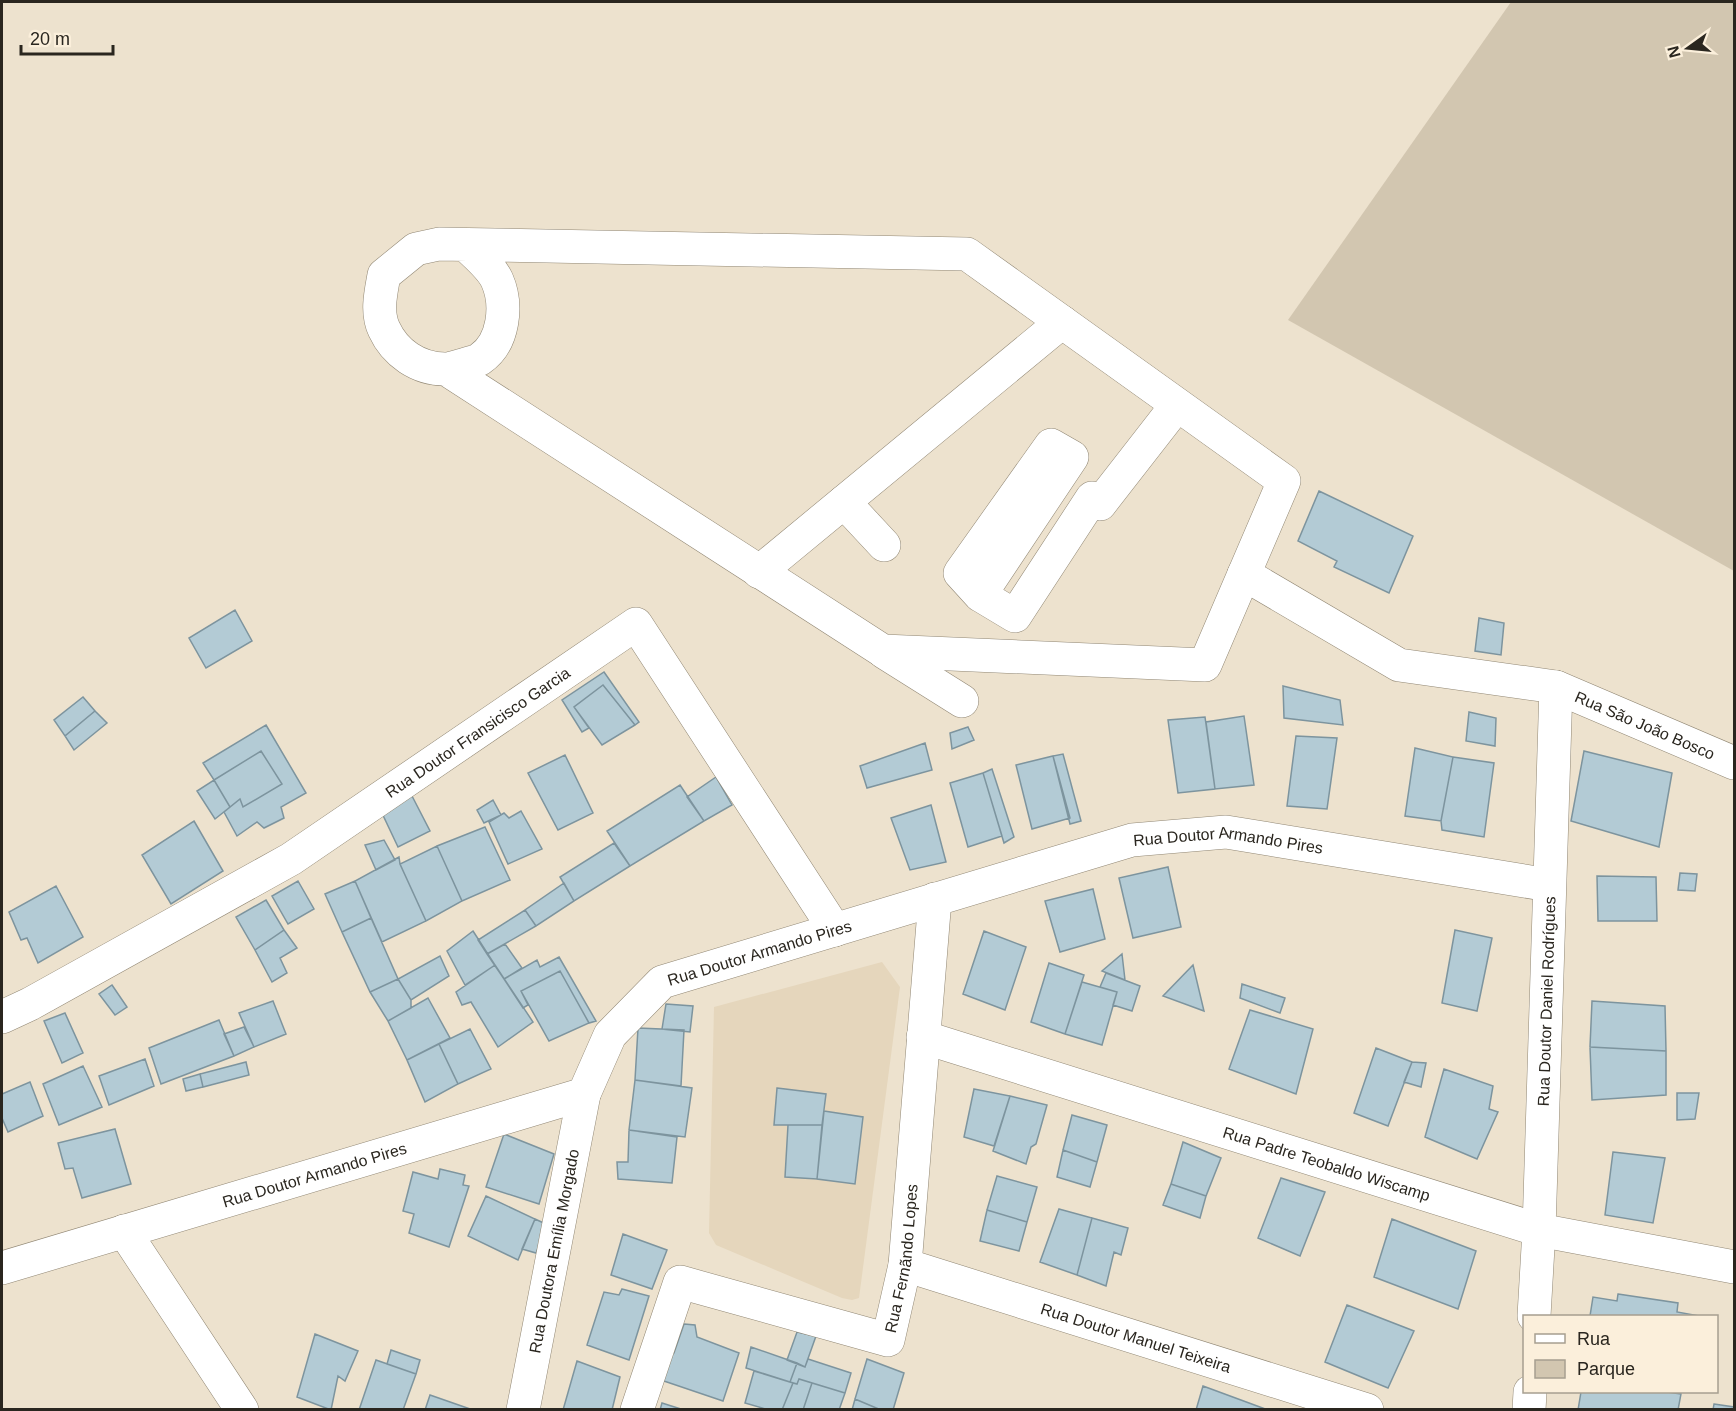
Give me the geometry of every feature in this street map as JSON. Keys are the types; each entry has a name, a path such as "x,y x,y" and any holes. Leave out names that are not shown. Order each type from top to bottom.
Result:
{"street":[{"path":"883,651 1204,665 1284,481 967,254 439,244 416,249 384,275 380,314 384,329 401,354 418,364 446,369 759,572 883,651 962,701"},
{"path":"446,369 480,360 495,344 503,322 502,297 497,279 467,246"},
{"path":"759,572 1062,322"},
{"path":"980,595 1015,616 1092,498 1100,504 1177,405"},
{"path":"844,502 884,545"},
{"name":"Rua São João Bosco","path":"1244,574 1399,666 1556,687 1734,763"},
{"name":"Rua Doutor Fransicisco Garcia","path":"2,1017 30,1004 291,859 636,624 835,930"},
{"name":"Rua Doutor Daniel Rodrígues","path":"1534,1315 1539,1230 1556,687"},
{"name":"Rua Doutor Armando Pires","path":"2,1268 584,1094 610,1035 662,982 1132,840 1226,831 1549,885"},
{"name":"Rua Fernãndo Lopes","path":"637,1410 680,1282 888,1340 905,1265 935,899"},
{"name":"Rua Padre Teobaldo Wiscamp","path":"923,1037 1539,1230 1734,1267"},
{"name":"Rua Doutora Emília Morgado","path":"523,1410 584,1094"},
{"path":"124,1231 242,1410"},
{"name":"Rua Doutor Manuel Teixeira","path":"905,1265 1367,1410"},
{"path":"1529,1410 1530,1393"}],"shaded area":[{"path":"882,962 900,987 859,1298 852,1300 842,1298 716,1245 709,1233 714,1007"}],"green space":[{"path":"1511,2 1734,2 1734,571 1288,320"}],"building":[{"path":"1319,491 1413,536 1389,593 1334,567 1337,561 1298,541"},
{"path":"235,610 252,641 206,668 189,638"},
{"path":"1479,618 1504,623 1501,655 1475,651"},
{"path":"604,672 639,722 635,725 603,685 574,707 589,728 582,732 562,700"},
{"path":"603,685 635,725 602,745 574,707"},
{"path":"1283,686 1340,700 1343,725 1284,718"},
{"path":"83,697 95,711 65,736 54,720"},
{"path":"95,711 107,723 74,750 65,736"},
{"path":"1469,712 1496,718 1495,746 1466,741"},
{"path":"1244,716 1254,785 1215,789 1206,722"},
{"path":"1205,717 1215,789 1178,793 1168,720"},
{"path":"266,725 306,793 281,807 284,818 264,828 257,822 237,836 224,812 240,799 243,807 282,784 261,751 214,780 203,763"},
{"path":"968,727 974,740 952,749 950,733"},
{"path":"1296,736 1337,738 1327,809 1287,806"},
{"path":"925,743 932,770 867,788 860,766"},
{"path":"1415,748 1453,757 1441,821 1405,816"},
{"path":"261,751 282,784 243,807 240,799 230,807 214,780"},
{"path":"1584,751 1672,773 1659,847 1571,821"},
{"path":"1063,754 1081,821 1070,824 1053,756"},
{"path":"565,755 593,813 558,830 528,773"},
{"path":"1053,756 1070,818 1032,829 1016,765"},
{"path":"1453,757 1494,763 1484,837 1442,830 1441,821"},
{"path":"992,769 1014,837 1004,843 983,773"},
{"path":"983,773 1002,836 968,847 950,783"},
{"path":"716,777 732,805 704,821 687,797"},
{"path":"214,780 230,807 215,819 197,791"},
{"path":"680,785 704,821 630,866 607,831"},
{"path":"411,794 430,831 398,847 381,811"},
{"path":"493,800 501,815 484,823 477,810"},
{"path":"931,805 946,862 910,870 891,818"},
{"path":"521,811 542,849 508,864 489,822 504,813 509,818"},
{"path":"194,821 223,871 171,904 142,855"},
{"path":"485,827 510,880 462,901 437,846"},
{"path":"384,840 395,860 376,870 365,845"},
{"path":"614,843 630,866 574,901 560,877"},
{"path":"437,846 462,901 426,921 400,864"},
{"path":"399,857 426,921 382,942 355,881"},
{"path":"1168,867 1181,927 1133,938 1119,878"},
{"path":"1680,873 1697,874 1695,891 1678,890"},
{"path":"1597,876 1656,877 1657,921 1598,921"},
{"path":"298,881 314,909 288,924 272,896"},
{"path":"355,881 371,918 342,932 325,894"},
{"path":"564,883 574,901 536,926 525,910"},
{"path":"56,886 83,937 38,963 27,938 21,940 9,912"},
{"path":"1093,889 1105,939 1060,952 1045,901"},
{"path":"266,900 284,930 255,950 236,917"},
{"path":"525,910 536,926 487,954 478,940"},
{"path":"371,918 398,979 370,992 342,932"},
{"path":"284,930 297,948 280,958 287,973 272,982 255,950"},
{"path":"1455,930 1492,938 1477,1011 1442,1003"},
{"path":"473,931 495,965 465,985 447,951"},
{"path":"984,931 1026,947 1005,1010 963,994"},
{"path":"505,944 522,968 504,979 487,954"},
{"path":"1122,954 1125,980 1102,971"},
{"path":"440,956 449,976 411,1000 398,979"},
{"path":"559,957 596,1021 589,1023 560,971 521,991 528,1005 523,1008 504,979 537,960 540,967"},
{"path":"1049,963 1084,975 1065,1034 1031,1022"},
{"path":"495,965 533,1022 498,1047 471,1002 462,1005 456,992"},
{"path":"1193,965 1204,1011 1163,996"},
{"path":"560,971 589,1023 549,1041 521,991"},
{"path":"1106,973 1140,986 1132,1011 1113,1005 1117,992 1100,987"},
{"path":"398,979 411,1000 411,1008 388,1021 370,992"},
{"path":"1082,982 1117,992 1102,1045 1065,1034"},
{"path":"1242,984 1285,998 1280,1013 1240,998"},
{"path":"112,985 127,1007 115,1015 99,994"},
{"path":"428,998 450,1038 407,1060 388,1021"},
{"path":"273,1001 286,1034 254,1047 239,1013"},
{"path":"1592,1001 1665,1006 1666,1051 1590,1047"},
{"path":"666,1004 693,1006 690,1032 662,1029"},
{"path":"1250,1010 1313,1029 1296,1094 1229,1069"},
{"path":"65,1013 83,1053 62,1063 44,1021"},
{"path":"219,1020 234,1056 161,1084 149,1048"},
{"path":"244,1027 254,1047 234,1056 224,1034"},
{"path":"638,1028 684,1030 681,1086 635,1080"},
{"path":"470,1029 491,1069 458,1084 439,1044"},
{"path":"439,1044 458,1084 425,1102 407,1060"},
{"path":"1590,1047 1666,1051 1666,1095 1592,1100"},
{"path":"1376,1048 1412,1062 1388,1126 1354,1113"},
{"path":"145,1059 154,1086 109,1105 99,1076"},
{"path":"246,1062 249,1075 203,1087 200,1074"},
{"path":"1412,1062 1426,1063 1421,1087 1404,1082"},
{"path":"83,1066 102,1107 59,1125 43,1084"},
{"path":"1444,1069 1493,1086 1489,1109 1498,1112 1477,1159 1425,1137"},
{"path":"200,1074 203,1087 186,1091 183,1079"},
{"path":"635,1080 692,1088 685,1137 629,1130"},
{"path":"30,1082 43,1116 8,1132 2,1118 2,1094"},
{"path":"777,1088 826,1094 822,1125 774,1125"},
{"path":"974,1089 1010,1096 994,1146 964,1137"},
{"path":"1677,1093 1699,1093 1695,1119 1677,1120"},
{"path":"1010,1096 1047,1105 1036,1144 1031,1147 1026,1164 993,1151"},
{"path":"824,1111 863,1117 855,1184 817,1179"},
{"path":"1072,1115 1107,1125 1097,1162 1063,1150"},
{"path":"788,1125 822,1125 817,1179 785,1177"},
{"path":"115,1129 131,1184 82,1198 73,1168 65,1169 58,1143"},
{"path":"629,1130 677,1137 672,1183 618,1179 617,1162 628,1162"},
{"path":"504,1134 554,1154 539,1204 486,1187"},
{"path":"1183,1142 1221,1158 1206,1196 1171,1184"},
{"path":"1063,1150 1097,1162 1090,1187 1057,1177"},
{"path":"1613,1152 1665,1158 1653,1223 1605,1215"},
{"path":"440,1169 465,1175 463,1185 469,1186 449,1247 409,1233 414,1214 403,1211 413,1172 438,1179"},
{"path":"997,1176 1037,1187 1027,1222 987,1210"},
{"path":"1281,1178 1325,1192 1300,1256 1258,1238"},
{"path":"1171,1184 1206,1196 1200,1218 1163,1205"},
{"path":"486,1196 535,1219 518,1260 468,1236"},
{"path":"1059,1209 1092,1218 1077,1275 1040,1262"},
{"path":"987,1210 1027,1222 1019,1251 980,1241"},
{"path":"1092,1218 1128,1228 1121,1255 1114,1252 1106,1286 1077,1275"},
{"path":"535,1219 548,1225 536,1253 522,1249"},
{"path":"1392,1219 1476,1251 1458,1309 1374,1277"},
{"path":"623,1234 667,1250 652,1289 611,1275"},
{"path":"622,1289 649,1296 629,1360 587,1345 604,1292 619,1295"},
{"path":"1618,1294 1678,1303 1677,1312 1694,1315 1590,1315 1593,1297 1617,1301"},
{"path":"1347,1305 1414,1331 1388,1388 1325,1362"},
{"path":"684,1324 695,1325 697,1337 739,1353 723,1401 655,1378 662,1351 674,1353"},
{"path":"797,1332 816,1336 805,1367 787,1360"},
{"path":"315,1334 358,1351 345,1381 338,1376 331,1410 297,1397"},
{"path":"751,1347 797,1363 790,1382 746,1368"},
{"path":"391,1350 420,1360 416,1374 387,1364"},
{"path":"808,1359 851,1373 845,1393 799,1379 797,1384 790,1382 797,1363 805,1367"},
{"path":"867,1359 904,1373 893,1410 881,1410 855,1399"},
{"path":"376,1360 416,1374 403,1410 359,1410"},
{"path":"577,1361 620,1377 612,1410 563,1410"},
{"path":"754,1371 793,1383 782,1410 769,1410 745,1403"},
{"path":"799,1379 812,1383 803,1410 782,1410 793,1383 797,1384"},
{"path":"812,1383 845,1393 839,1410 803,1410"},
{"path":"1203,1386 1268,1410 1196,1410"},
{"path":"1581,1393 1681,1394 1678,1410 1578,1410"},
{"path":"430,1395 473,1410 425,1410"},
{"path":"855,1399 881,1410 852,1410"},
{"path":"662,1403 684,1410 660,1410"},
{"path":"1714,1404 1734,1407 1734,1410 1713,1410"}]}
